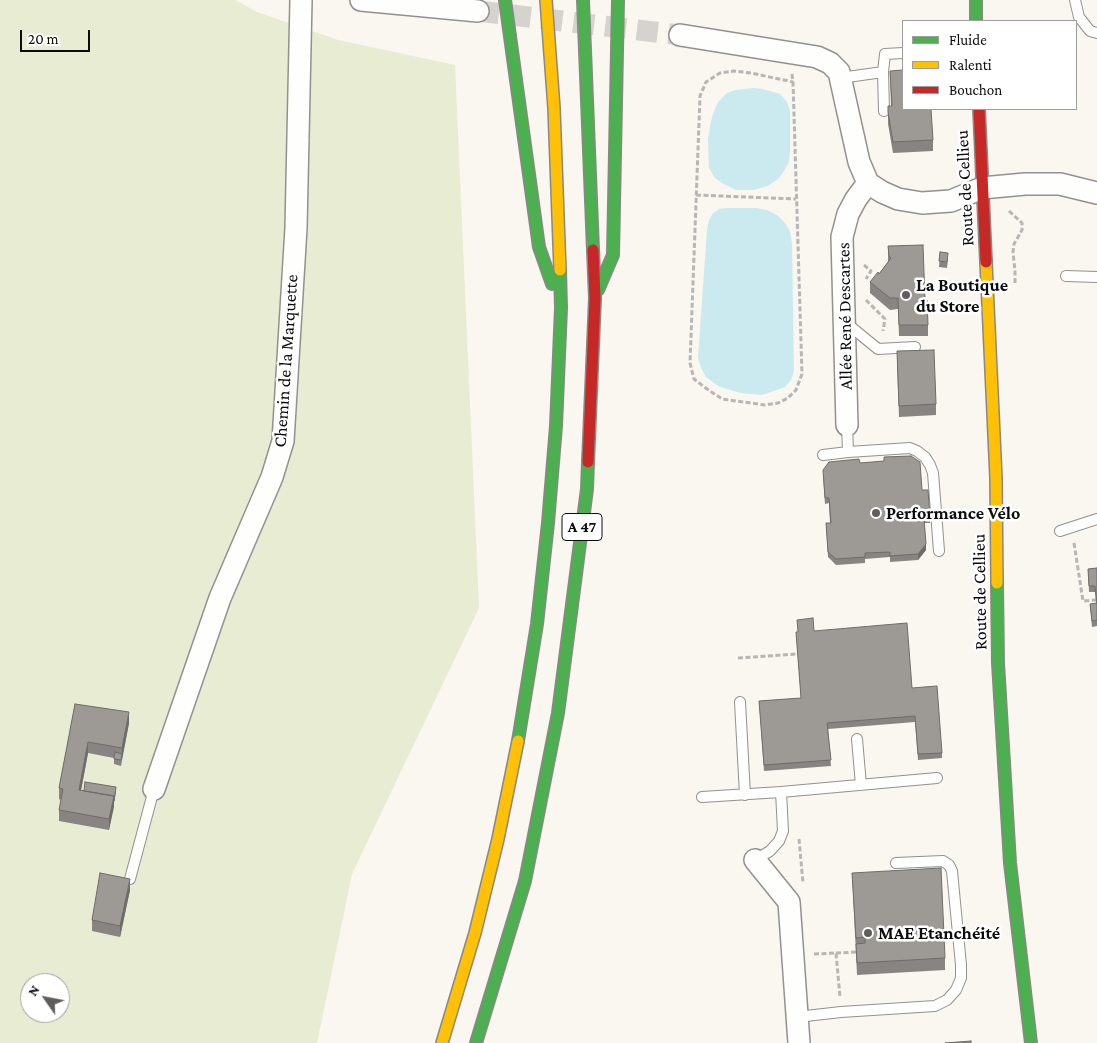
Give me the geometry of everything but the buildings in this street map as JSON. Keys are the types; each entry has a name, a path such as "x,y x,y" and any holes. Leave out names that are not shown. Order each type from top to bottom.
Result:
{"main road":[{"path":"505,0 539,247 561,308"},
{"name":"A 47","path":"442,1043 475,933 498,839 520,734 537,624 548,523 556,426 561,308 554,108 546,0"},
{"name":"A 47","path":"476,1043 525,881 558,713 587,489 595,298 583,0"},
{"path":"595,298 613,255 618,0"},
{"path":"976,0 976,20"},
{"name":"Route de Cellieu","path":"979,110 996,478 998,663 1010,863 1031,1043"}],"street":[{"name":"Chemin de la Marquette","path":"154,788 220,598 272,477 283,441 296,228 301,0"},
{"path":"361,0 478,11"},
{"path":"680,35 816,57 830,63 839,72 859,162 868,183 898,199 922,203 951,201 982,188 1025,184 1060,184 1097,193"},
{"name":"Allée René Descartes","path":"847,425 842,237 848,214 868,183"},
{"path":"755,860 789,902 799,1043"}],"lane":[{"path":"1075,0 1079,17 1090,31 1097,33"},
{"path":"884,111 883,72 885,54 902,53"},
{"path":"840,78 883,72"},
{"path":"1066,276 1097,277"},
{"path":"844,322 878,349 915,347"},
{"path":"847,425 848,452"},
{"path":"823,454 910,448 917,451 930,465 933,473 939,551"},
{"path":"1060,531 1097,519"},
{"path":"740,702 746,795"},
{"path":"857,739 861,785"},
{"path":"702,797 746,795 937,778"},
{"path":"130,879 154,788"},
{"path":"755,860 770,851 780,841 783,830 781,792"},
{"path":"797,1017 934,1006 946,1000 956,990 961,978 961,965 952,871 949,865 943,861 896,863"}],"path":[{"path":"792,68 793,82 802,374 796,390 788,398 778,403 765,405 722,400 694,379 690,363 700,96 706,82 720,73 734,71 751,73 793,82"},
{"path":"982,188 1022,223 1022,230 1014,244 1013,252 1015,290"},
{"path":"696,196 796,199"},
{"path":"843,249 878,275"},
{"path":"865,280 871,271"},
{"path":"862,294 865,300 885,319 881,349"},
{"path":"1071,527 1083,601 1096,600"},
{"path":"738,658 797,654"},
{"path":"814,954 861,952"},
{"path":"836,953 841,1012"}],"green space":[{"path":"0,0 235,0 257,12 338,40 455,65 479,608 352,874 317,1043 0,1043"}],"water":[{"path":"754,88 780,94 787,102 790,111 789,162 778,179 768,186 753,190 736,190 715,178 709,168 708,139 710,126 718,102 727,93"},
{"path":"719,209 767,210 777,215 790,231 792,243 794,371 791,380 785,387 762,395 740,393 718,386 706,377 698,358 707,230 713,213"}],"tunnel":[{"path":"478,11 680,35"}],"traffic: fast":[{"path":"505,0 539,247 552,284"},
{"path":"583,0 593,250"},
{"path":"598,290 613,255 618,0"},
{"path":"976,0 976,20"},
{"path":"518,741 537,624 548,523 556,426 561,308 560,270"},
{"path":"476,1043 525,881 558,713 587,489 588,462"},
{"path":"997,583 998,663 1010,863 1031,1043"}],"traffic: slow":[{"path":"546,0 554,108 560,270"},
{"path":"986,262 996,478 997,583"},
{"path":"442,1043 475,933 498,839 518,741"}],"traffic: jam":[{"path":"979,110 986,262"},
{"path":"588,462 595,298 593,250"}],"place":[{"name":"La Boutique du Store","path":"906,295"},
{"name":"Performance Vélo","path":"876,513"},
{"name":"MAE Etanchéité","path":"868,933"}]}
